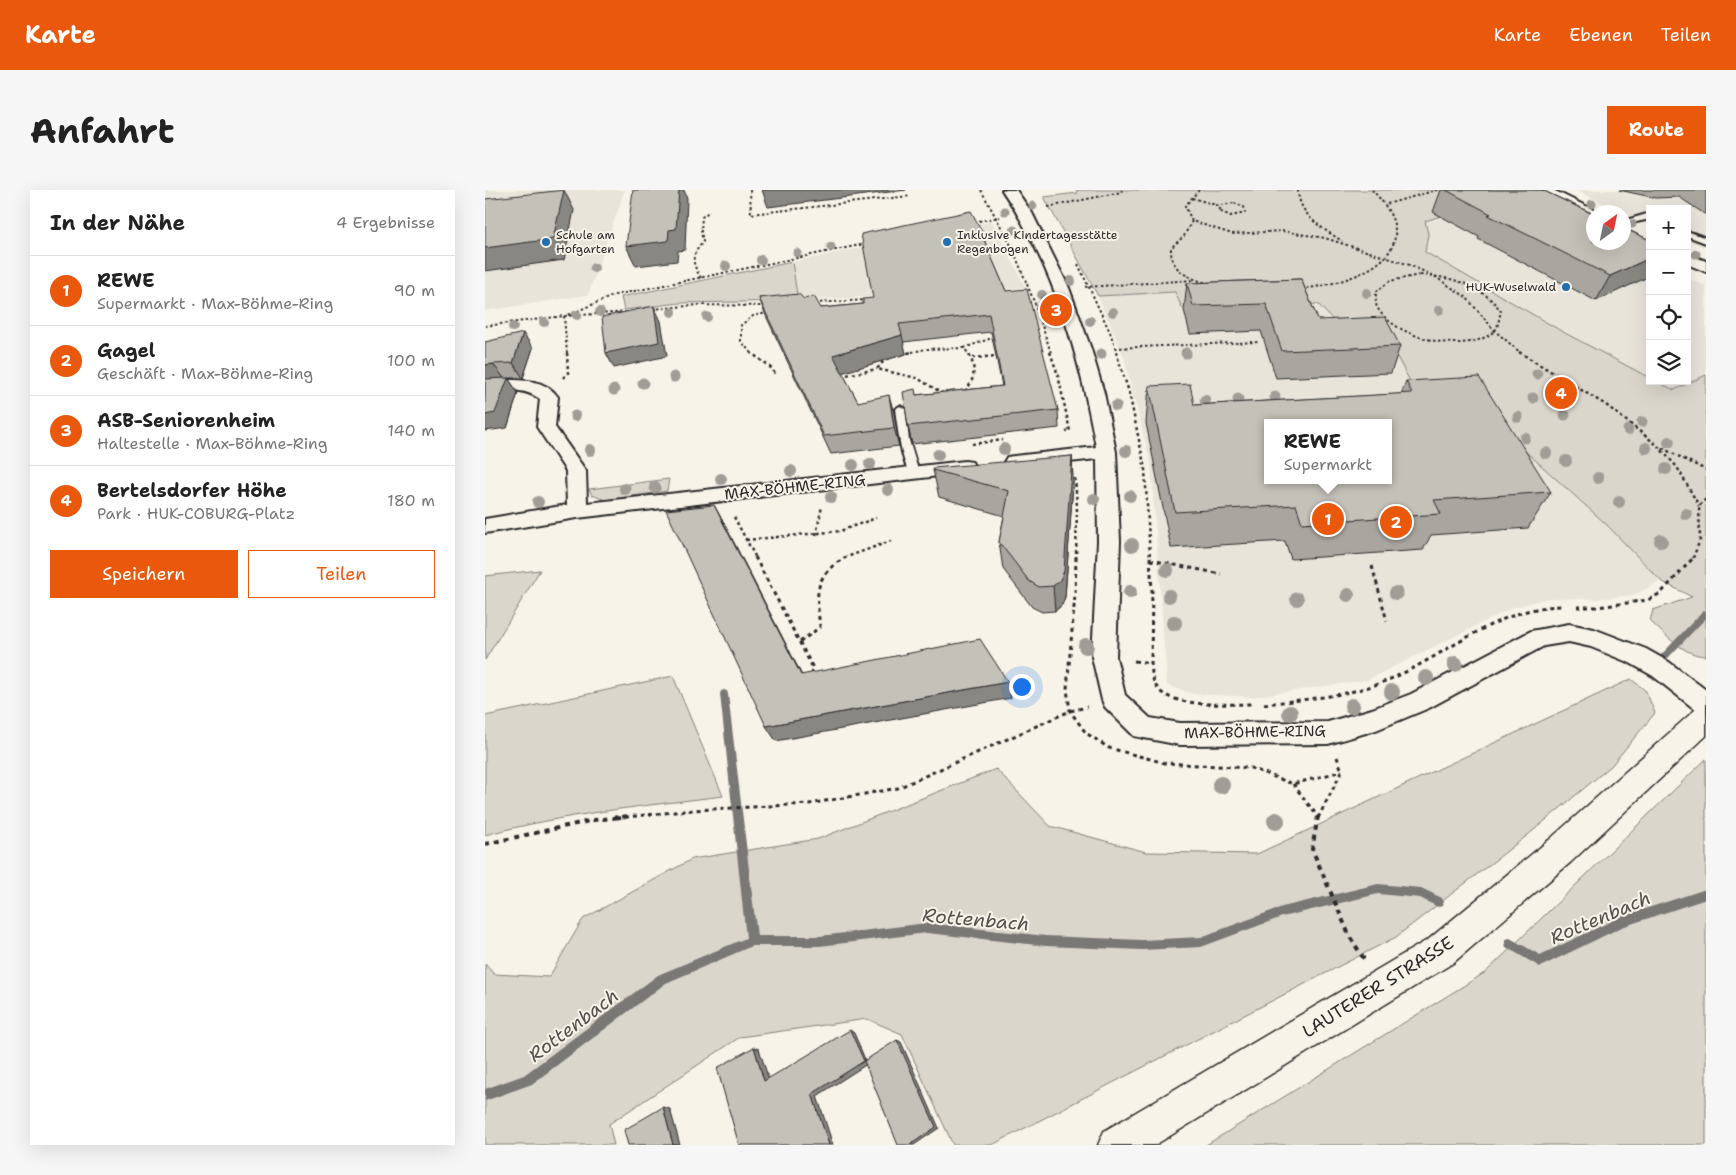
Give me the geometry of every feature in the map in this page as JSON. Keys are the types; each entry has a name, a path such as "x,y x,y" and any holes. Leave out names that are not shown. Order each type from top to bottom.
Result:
{"street":[{"path":"1009,190 1025,213 1061,288 1083,349 1095,394 1106,452 1109,541 1104,656 1114,700"},
{"path":"1543,190 1586,212"},
{"path":"1691,260 1706,267"},
{"path":"485,388 503,385 532,386 549,397 546,427 576,471 579,486 577,511"},
{"name":"MAX-BÖHME-RING","path":"485,526 577,511 1106,452"},
{"name":"MAX-BÖHME-RING","path":"1114,700 1143,728 1180,734 1328,733 1376,719 1420,701 1539,638 1569,634 1593,638 1638,656 1661,669 1706,704"},
{"name":"LAUTERER STRASSE","path":"1118,1145 1441,951 1560,851 1706,718"}],"lane":[{"path":"1631,225 1646,217"},
{"path":"1691,235 1706,241"},
{"path":"900,408 904,440 914,473"}],"path":[{"path":"750,190 751,214 910,196"},
{"path":"981,190 1012,247 1035,304 1058,375 1069,431"},
{"path":"1025,213 1121,192 1122,190"},
{"path":"1194,280 1179,270 1172,261 1170,254 1171,248 1184,236 1191,222 1185,206 1199,190"},
{"path":"1298,190 1298,200 1306,214 1326,231 1346,244"},
{"path":"1301,289 1326,286 1348,280 1380,263 1390,250 1396,235 1396,221 1387,204 1372,190"},
{"path":"1387,204 1437,190"},
{"path":"1191,198 1220,206 1234,204 1242,206 1246,211 1242,215 1228,216 1221,213 1220,206"},
{"path":"701,278 694,267 694,253 703,242 701,231 702,217 710,212"},
{"path":"967,223 996,217"},
{"path":"1191,222 1232,234 1282,232 1346,244 1385,256 1434,276 1465,283 1490,297 1501,311 1500,325 1495,332 1476,340 1450,343 1436,342 1408,334 1396,328 1379,314 1374,300 1381,287 1393,280 1408,276 1434,276 1466,297 1495,332 1525,356 1606,405 1657,445 1675,456 1706,470"},
{"path":"565,316 615,295 872,243"},
{"path":"1061,288 1194,280 1209,284"},
{"path":"813,303 872,299"},
{"path":"649,310 699,305 745,304 764,306"},
{"path":"485,326 565,316 630,312"},
{"path":"772,313 753,316 741,325 741,341 753,356 770,368 776,375"},
{"path":"546,395 568,373 565,316"},
{"path":"897,355 926,349 964,348 992,338"},
{"path":"1115,348 1257,342"},
{"path":"958,391 967,390 973,380 975,370 973,358 964,348"},
{"path":"973,358 996,356"},
{"path":"877,369 887,358 879,357"},
{"path":"840,376 877,369 917,378 939,393 949,392"},
{"path":"1263,704 1310,699 1372,686 1414,668 1497,622 1544,606 1598,608 1647,600 1661,593 1693,559 1700,540 1699,506 1677,467 1657,445"},
{"path":"1071,654 1075,594 1077,478"},
{"path":"1699,506 1706,500"},
{"path":"816,535 822,506"},
{"path":"734,517 813,668 811,683"},
{"path":"746,540 816,535 841,531 876,518"},
{"path":"800,642 820,627 817,592 821,579 829,568 855,554 891,542"},
{"path":"1150,560 1221,574"},
{"path":"1372,566 1387,621"},
{"path":"1104,656 1151,663 1153,678 1158,691 1169,698 1183,701 1253,704"},
{"path":"485,844 594,820 693,810 809,804 898,788 1069,712 1114,700"},
{"path":"1328,733 1333,742 1341,771 1319,817 1312,848 1350,937"},
{"path":"1293,784 1319,817"}],"shaded area":[{"name":"Schule am Hofgarten","path":"485,190 625,190 588,295 485,311"},
{"path":"1076,190 1488,190 1434,211 1441,216 1425,221 1428,234 1425,252 1563,332 1646,376 1646,385 1664,385 1674,390 1685,385 1691,385 1691,382 1706,375 1706,656 1683,649 1650,621 1653,610 1692,597 1661,581 1606,524 1493,422 1418,396 1389,342 1338,325 1318,304 1182,308 1175,292 1098,296 1044,197 1078,193"},
{"path":"1575,190 1706,190 1706,247 1691,241 1691,205 1646,205 1646,223 1631,216 1631,205 1607,205"},
{"name":"HUK-Wuselwald","path":"1441,216 1456,224 1646,271 1646,376 1563,332 1425,252 1428,234 1425,221"},
{"name":"Inklusive Kindertagesstätte Regenbogen","path":"992,221 1026,288 798,301 792,262"},
{"path":"792,262 798,301 680,303 624,310 621,297"},
{"path":"1691,280 1706,286 1706,375 1691,382"},
{"path":"1176,292 1182,308 1318,304 1338,325 1389,342 1493,422 1606,524 1661,581 1634,595 1595,599 1548,598 1512,608 1367,680 1253,697 1193,694 1167,685 1151,465 1124,357 1098,296"},
{"path":"1664,385 1685,385 1674,390"},
{"path":"669,479 667,491 605,500 592,495 589,489"},
{"path":"540,570 485,660 485,576"},
{"path":"673,676 723,796 573,816 485,835 485,716"},
{"path":"1631,679 1646,691 1655,713 1611,766 1529,834 1396,937 992,1145 953,1145 902,1034 867,1019 740,1037 609,1124 614,1145 485,1145 485,964 494,974 549,977 583,919 692,859 818,839 996,769 1050,826 1146,852 1257,854"},
{"path":"1706,759 1706,1145 1206,1145 1486,972"}],"building":[{"path":"564,190 553,239 485,248 485,199"},
{"path":"633,190 679,190 676,229 669,230 668,241 626,246"},
{"path":"1446,190 1542,190 1586,211 1586,250 1631,250 1631,232 1646,238 1646,260 1610,276 1488,215 1491,214"},
{"path":"971,211 984,235 982,235 1006,291 1027,289 1058,410 908,426 903,392 915,389 916,395 1003,386 989,314 899,324 902,335 833,355 858,402 889,395 894,428 824,436 759,298 799,294 804,299 814,296 821,308 863,304 863,299 873,298 861,234"},
{"path":"1301,279 1318,320 1385,317 1400,346 1282,351 1266,304 1193,306 1187,283"},
{"path":"654,306 659,342 606,353 602,317"},
{"path":"523,333 513,363 485,365 485,342"},
{"path":"1479,377 1551,492 1434,500 1441,514 1302,523 1296,505 1175,512 1149,386 1190,384 1194,405 1412,393 1406,381"},
{"path":"508,378 495,413 485,415 485,379"},
{"path":"1072,456 1064,571 1060,580 1053,586 1039,587 1029,581 999,542 1009,491 933,470 933,468"},
{"path":"714,505 801,675 980,639 1008,682 766,726 666,510"},
{"path":"850,1030 864,1061 812,1094 829,1145 739,1145 717,1068 754,1047 764,1081"},
{"path":"897,1040 936,1127 910,1145 898,1145 864,1061"},
{"path":"663,1107 673,1145 628,1145 624,1130"}],"waterway":[{"name":"Rottenbach","path":"1663,658 1706,613"},
{"path":"724,694 752,941"},
{"name":"Rottenbach","path":"752,941 820,941 927,928 1046,941 1142,945 1201,942 1282,912 1378,889 1421,893 1438,902"},
{"name":"Rottenbach","path":"1510,943 1540,961 1620,922 1706,894"},
{"name":"Rottenbach","path":"485,1095 528,1080 662,979 752,941"}],"place":[{"name":"Schule am Hofgarten","path":"546,242"},
{"name":"Inklusive Kindertagesstätte Regenbogen","path":"947,242"},
{"name":"HUK-Wuselwald","path":"1566,287"},
{"name":"ASB-Seniorenheim","path":"1056,310"},
{"name":"Bertelsdorfer Höhe","path":"1561,393"},
{"name":"REWE","path":"1328,519"},
{"name":"Gagel","path":"1396,522"}]}
